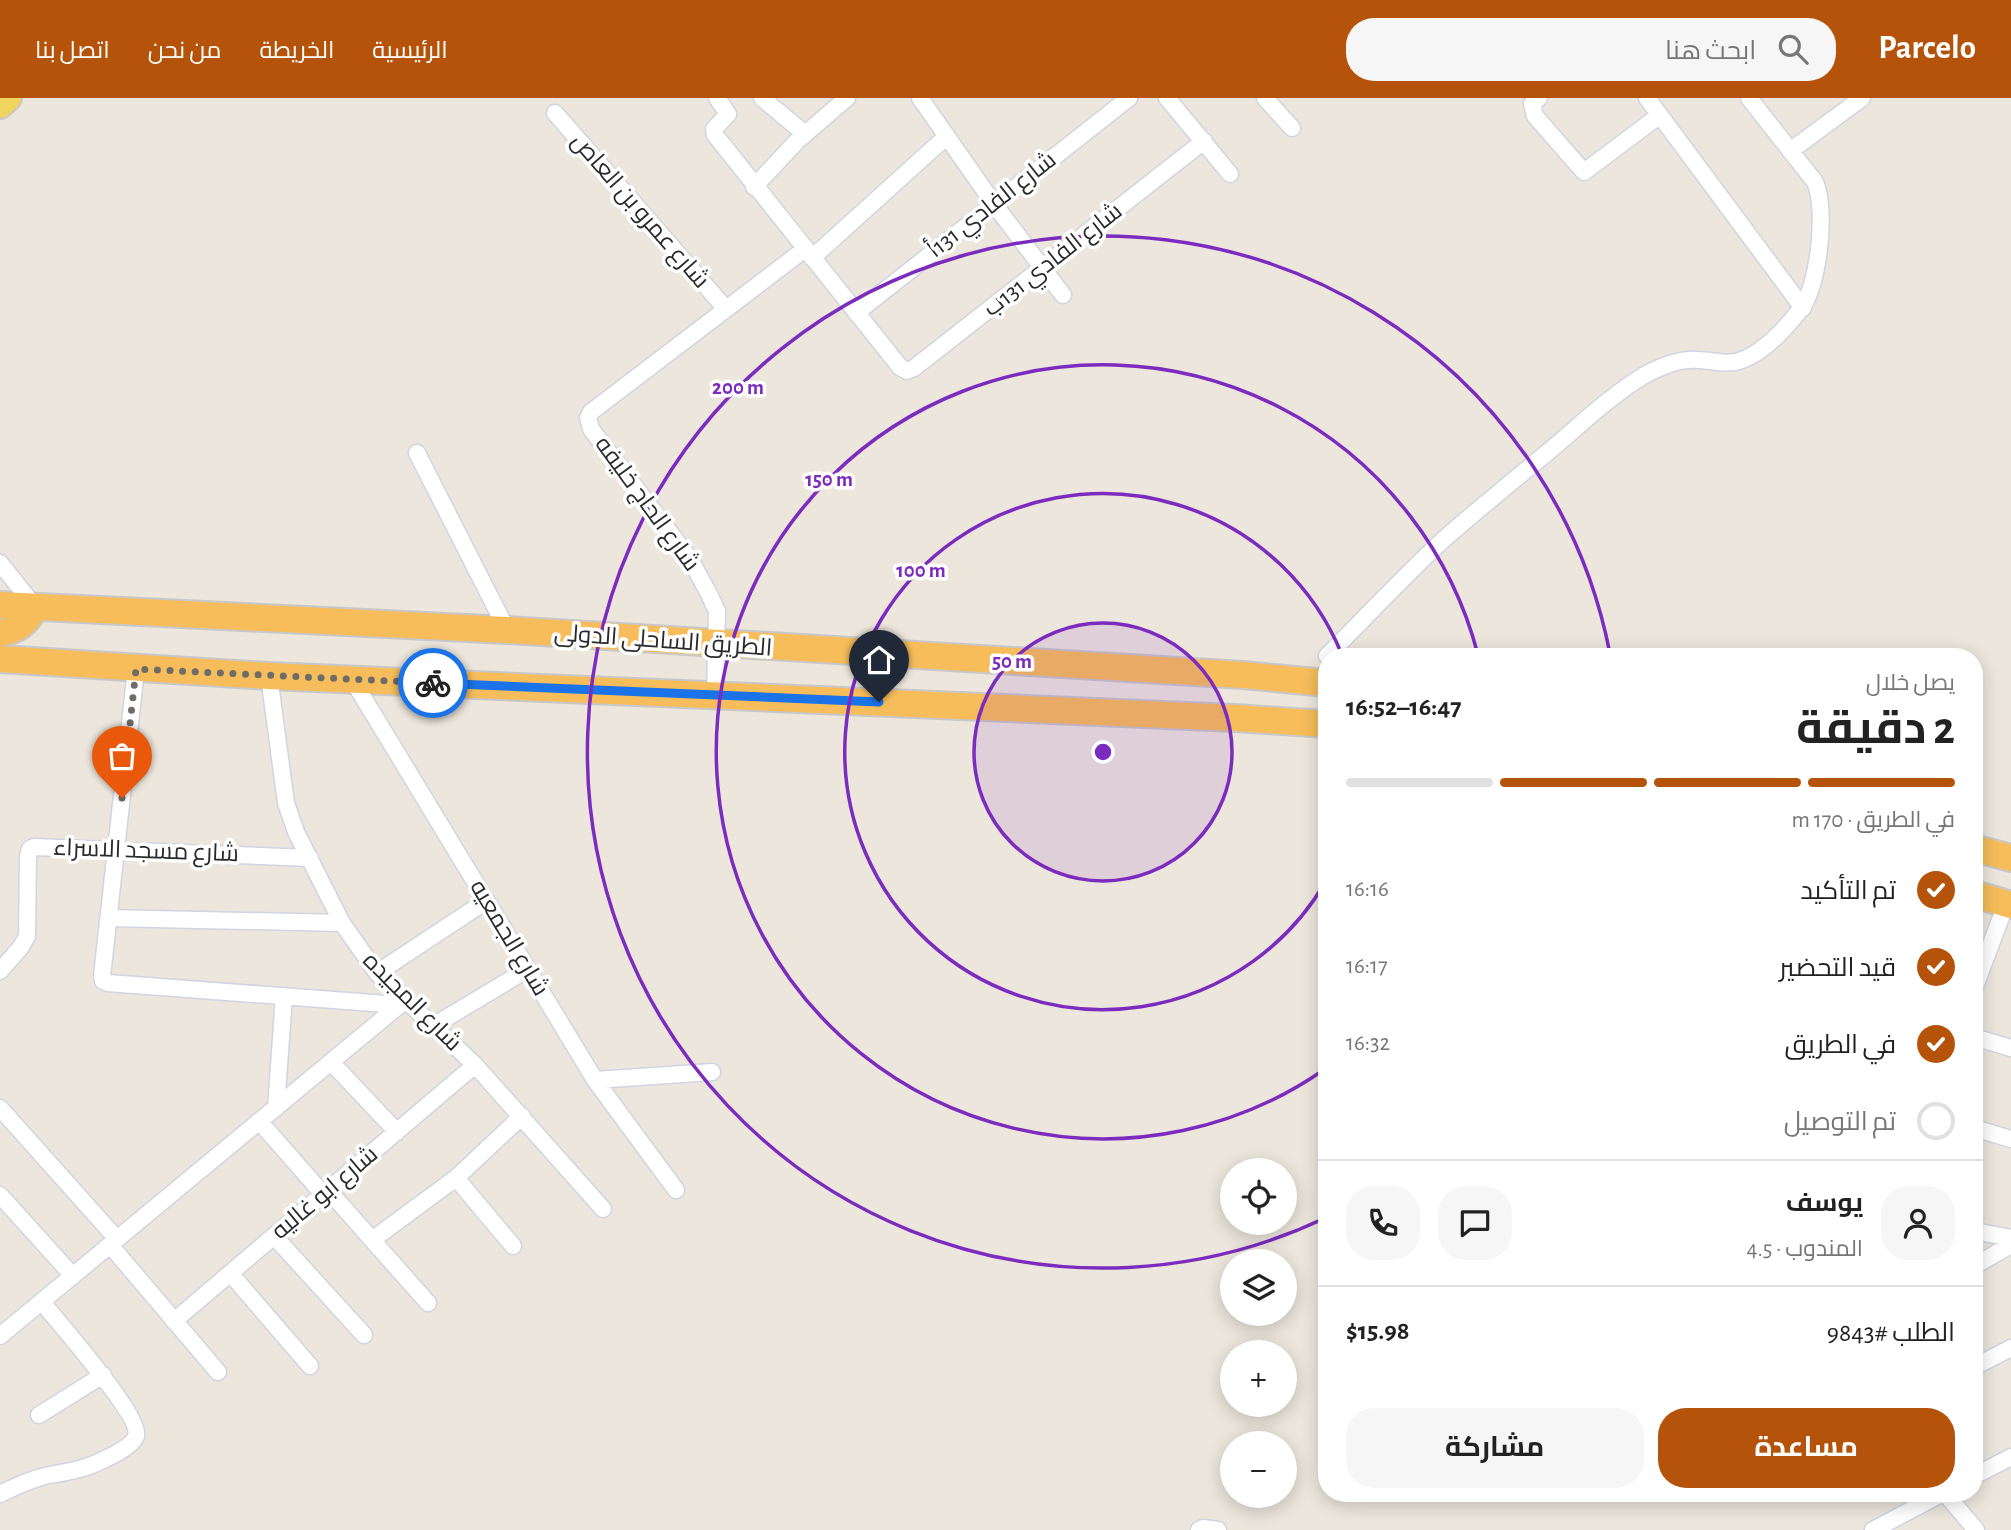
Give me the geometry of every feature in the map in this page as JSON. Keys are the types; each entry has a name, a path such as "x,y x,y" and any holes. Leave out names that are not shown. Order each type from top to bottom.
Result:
{"highway":[{"name":"الطريق الساحلى الدولى","path":"0,605 507,630 1315,682"},
{"path":"0,633 13,631 22,625 30,617 34,607"},
{"name":"الطريق الساحلى الدولى","path":"0,659 269,676 1318,723"},
{"path":"1983,850 2011,858"},
{"path":"1983,897 2008,904"}],"main road":[{"path":"0,106 9,98"}],"street":[{"path":"717,98 728,114 714,129 715,135 856,313"},
{"path":"762,98 805,134"},
{"path":"754,187 805,134 847,98"},
{"path":"920,98 994,204 1063,295"},
{"name":"شارع الفادي 131أ","path":"856,313 1129,98"},
{"path":"1167,98 1230,174"},
{"path":"1265,98 1292,128"},
{"path":"1539,98 1532,104 1535,116 1582,171 1587,171 1660,115"},
{"path":"1647,98 1803,308"},
{"path":"1336,648 1443,541 1610,400 1645,375 1674,363 1689,359 1732,363 1747,359 1803,308 1814,278 1818,251 1820,202 1815,182 1749,98"},
{"path":"1790,151 1861,98"},
{"name":"شارع عمرو بن العاص","path":"555,113 726,309"},
{"name":"شارع الحاج خليفه","path":"715,695 717,611 690,559 591,429 588,421 591,412 726,309 808,253 947,136"},
{"name":"شارع الفادي 131ب","path":"856,313 900,367 907,371 914,368 1204,141"},
{"path":"417,453 507,630"},
{"path":"0,563 34,607"},
{"path":"136,669 102,976 105,983 403,1002"},
{"name":"شارع المجيده","path":"269,676 286,803 296,832 342,923 377,973 403,1002 475,1065 603,1209"},
{"name":"شارع الجمعيه","path":"352,679 595,1080 676,1190"},
{"name":"شارع مسجد الاسراء","path":"0,971 22,947 27,936 30,849 37,846 310,858"},
{"path":"377,973 486,901"},
{"path":"1983,966 2008,904"},
{"path":"108,918 342,923"},
{"path":"433,1026 528,970"},
{"path":"276,1108 284,996"},
{"path":"0,1336 403,1002"},
{"path":"1983,1040 2011,1048"},
{"path":"331,1062 397,1132"},
{"name":"شارع ابو غاليه","path":"174,1321 475,1065"},
{"path":"595,1080 712,1072"},
{"path":"0,1108 114,1242 174,1321 218,1372"},
{"path":"372,1240 456,1178 522,1116"},
{"path":"260,1121 428,1303"},
{"path":"1983,1131 2011,1139"},
{"path":"456,1178 513,1246"},
{"path":"0,1195 73,1276"},
{"path":"1983,1232 2011,1237"},
{"path":"274,1236 364,1335"},
{"path":"1983,1261 2011,1245"},
{"path":"230,1273 310,1366"},
{"path":"0,1494 44,1476 90,1465 132,1442 137,1431 103,1376 42,1302"},
{"path":"1983,1362 2011,1348"},
{"path":"39,1415 103,1376"},
{"path":"1983,1471 2011,1457"},
{"path":"1872,1530 1912,1502"},
{"path":"1952,1502 1976,1530"},
{"path":"1199,1530 1218,1530"}],"way so far":[{"path":"122,798 136,669 433,683"}],"route":[{"path":"433,683 879,702"}]}
